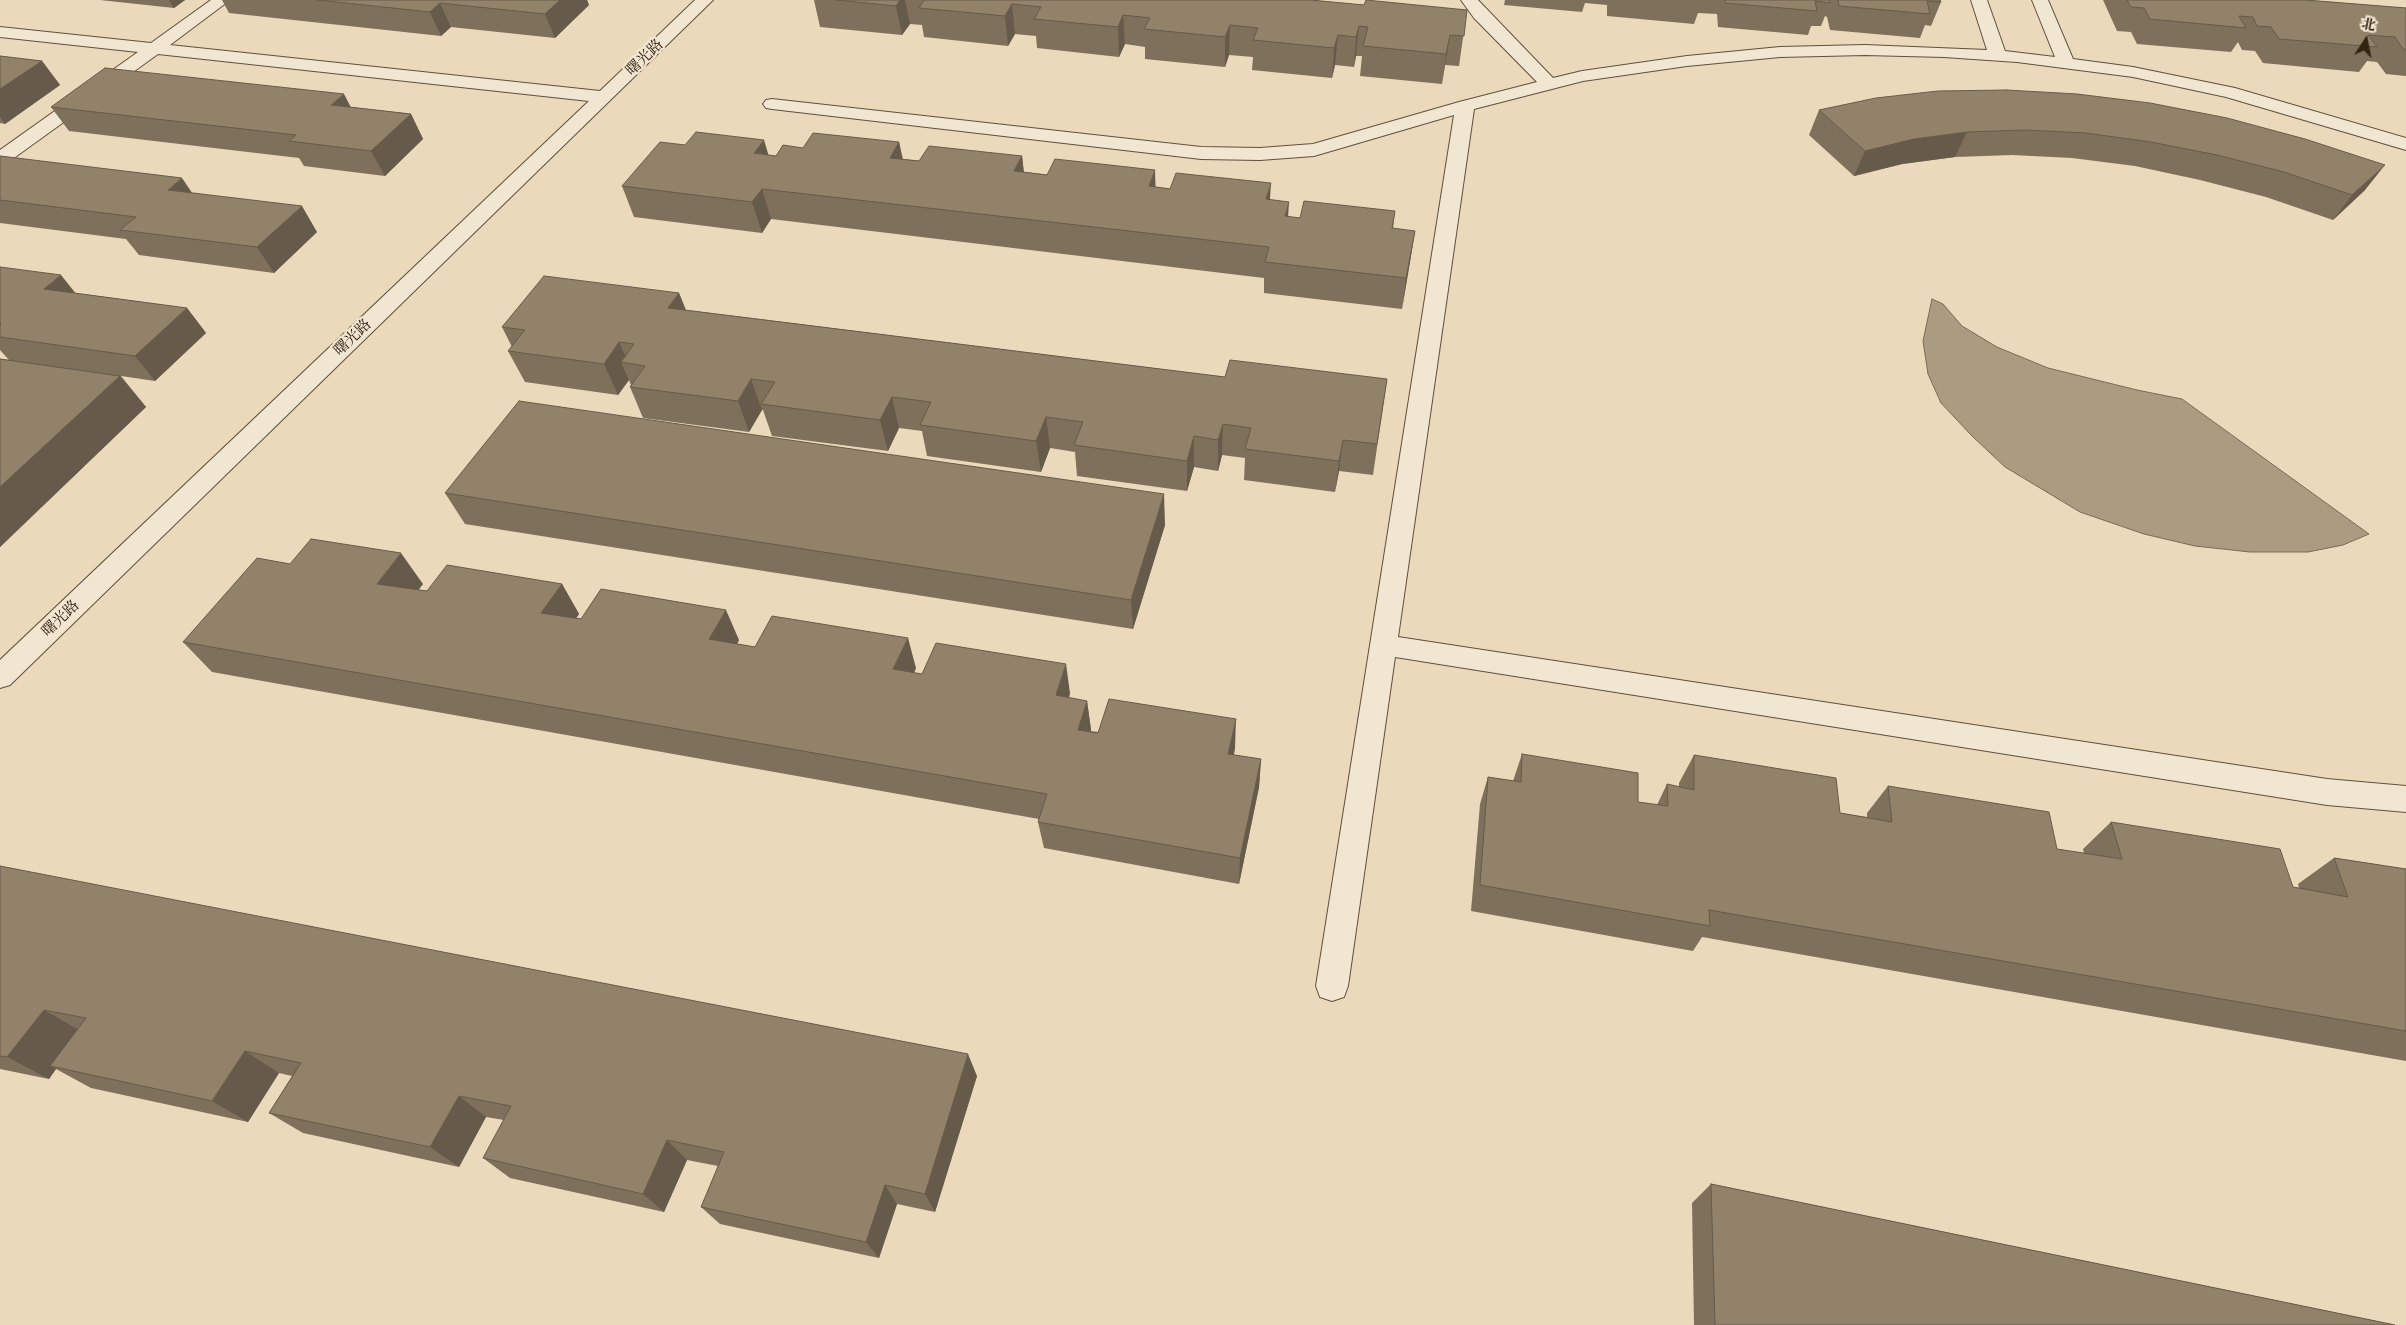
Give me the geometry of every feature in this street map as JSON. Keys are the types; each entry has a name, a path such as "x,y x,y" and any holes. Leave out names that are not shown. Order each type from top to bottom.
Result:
{"street":[{"path":"0,159 222,0"},
{"name":"曙光路","path":"0,677 705,0"},
{"path":"1469,0 1480,14 1549,84"},
{"path":"1979,0 1998,56"},
{"path":"2040,0 2066,63"},
{"path":"0,32 604,97"},
{"path":"772,104 1201,153 1260,154 1314,150 1464,106 1582,76 1677,62 1780,52 1865,50 1998,56 2133,72 2229,92 2406,144"},
{"path":"1332,986 1464,106"},
{"path":"1384,645 2327,792 2406,799"}],"shaded area":[{"path":"1932,299 1943,304 1962,326 1997,347 2048,368 2182,399 2369,534 2343,545 2308,552 2250,552 2195,546 2144,534 2080,512 2005,467 1941,403 1928,374 1923,341"}],"building":[{"path":"318,0 560,0 545,14 440,3 430,12"},
{"path":"836,0 900,0 896,6"},
{"path":"924,0 1311,0 1364,5 1366,0 1467,10 1464,36 1450,35 1446,54 1363,46 1368,27 1359,26 1356,37 1338,35 1334,48 1253,40 1258,28 1230,25 1225,37 1144,29 1150,18 1123,15 1118,27 1034,19 1041,7 1012,4 1005,16 919,8"},
{"path":"1725,0 1829,0 1830,3 1815,1 1817,11 1725,3"},
{"path":"1838,0 1940,0 1941,2 1927,1 1930,14 1839,6"},
{"path":"2127,0 2306,0 2406,8 2406,50 2404,50 2395,37 2368,35 2377,47 2279,39 2271,27 2257,26 2253,17 2239,16 2246,28 2150,19 2144,8 2131,7"},
{"path":"0,56 42,61 0,89"},
{"path":"105,68 344,94 331,105 411,114 371,151 289,141 296,135 51,107"},
{"path":"2006,90 2077,94 2150,103 2227,118 2305,139 2385,165 2352,195 2284,172 2217,155 2151,142 2086,133 2025,130 1967,132 1914,139 1865,151 1819,110 1876,98 1938,91"},
{"path":"696,132 764,140 754,153 776,156 783,145 803,148 813,133 899,142 890,158 919,161 929,146 1022,156 1014,171 1047,175 1055,159 1155,170 1149,186 1170,189 1176,173 1271,183 1266,199 1289,202 1285,216 1300,218 1304,201 1395,211 1392,228 1415,231 1406,278 1265,262 1269,247 762,189 752,202 622,186 660,142 685,145"},
{"path":"0,156 182,178 168,190 302,206 257,247 120,230 136,217 0,200"},
{"path":"0,267 61,275 44,289 187,308 135,356 0,337"},
{"path":"544,276 679,293 668,308 1225,377 1230,360 1387,379 1377,444 1343,440 1339,461 1245,449 1251,428 1223,424 1218,440 1194,436 1187,461 1074,445 1083,422 1046,417 1036,441 920,425 931,402 892,397 880,420 761,404 775,382 751,379 738,401 630,387 645,366 621,362 634,344 619,342 604,364 508,351 525,330 502,327"},
{"path":"0,359 120,376 0,487"},
{"path":"519,401 1164,494 1131,600 445,493"},
{"path":"311,539 401,553 377,584 427,591 447,565 562,584 541,613 581,619 601,589 726,610 709,639 755,647 772,616 908,638 893,669 922,674 936,643 1066,664 1056,695 1087,701 1078,730 1098,733 1109,699 1236,719 1228,754 1261,759 1240,858 1038,822 1047,794 183,642 257,558 290,564"},
{"path":"1522,754 1638,773 1638,802 1668,806 1667,784 1694,790 1694,755 1836,778 1840,813 1892,822 1888,786 2049,812 2057,849 2122,859 2111,822 2280,849 2293,887 2348,897 2334,858 2406,869 2406,1031 1709,910 1710,926 1480,885 1488,777 1521,782"},
{"path":"0,866 968,1054 925,1194 885,1185 866,1242 701,1207 724,1152 667,1140 643,1194 483,1158 511,1106 459,1096 430,1147 269,1113 301,1063 245,1051 212,1101 50,1066 86,1018 44,1010 7,1057 0,1056"},
{"path":"1711,1184 2395,1325 1715,1325"}]}
